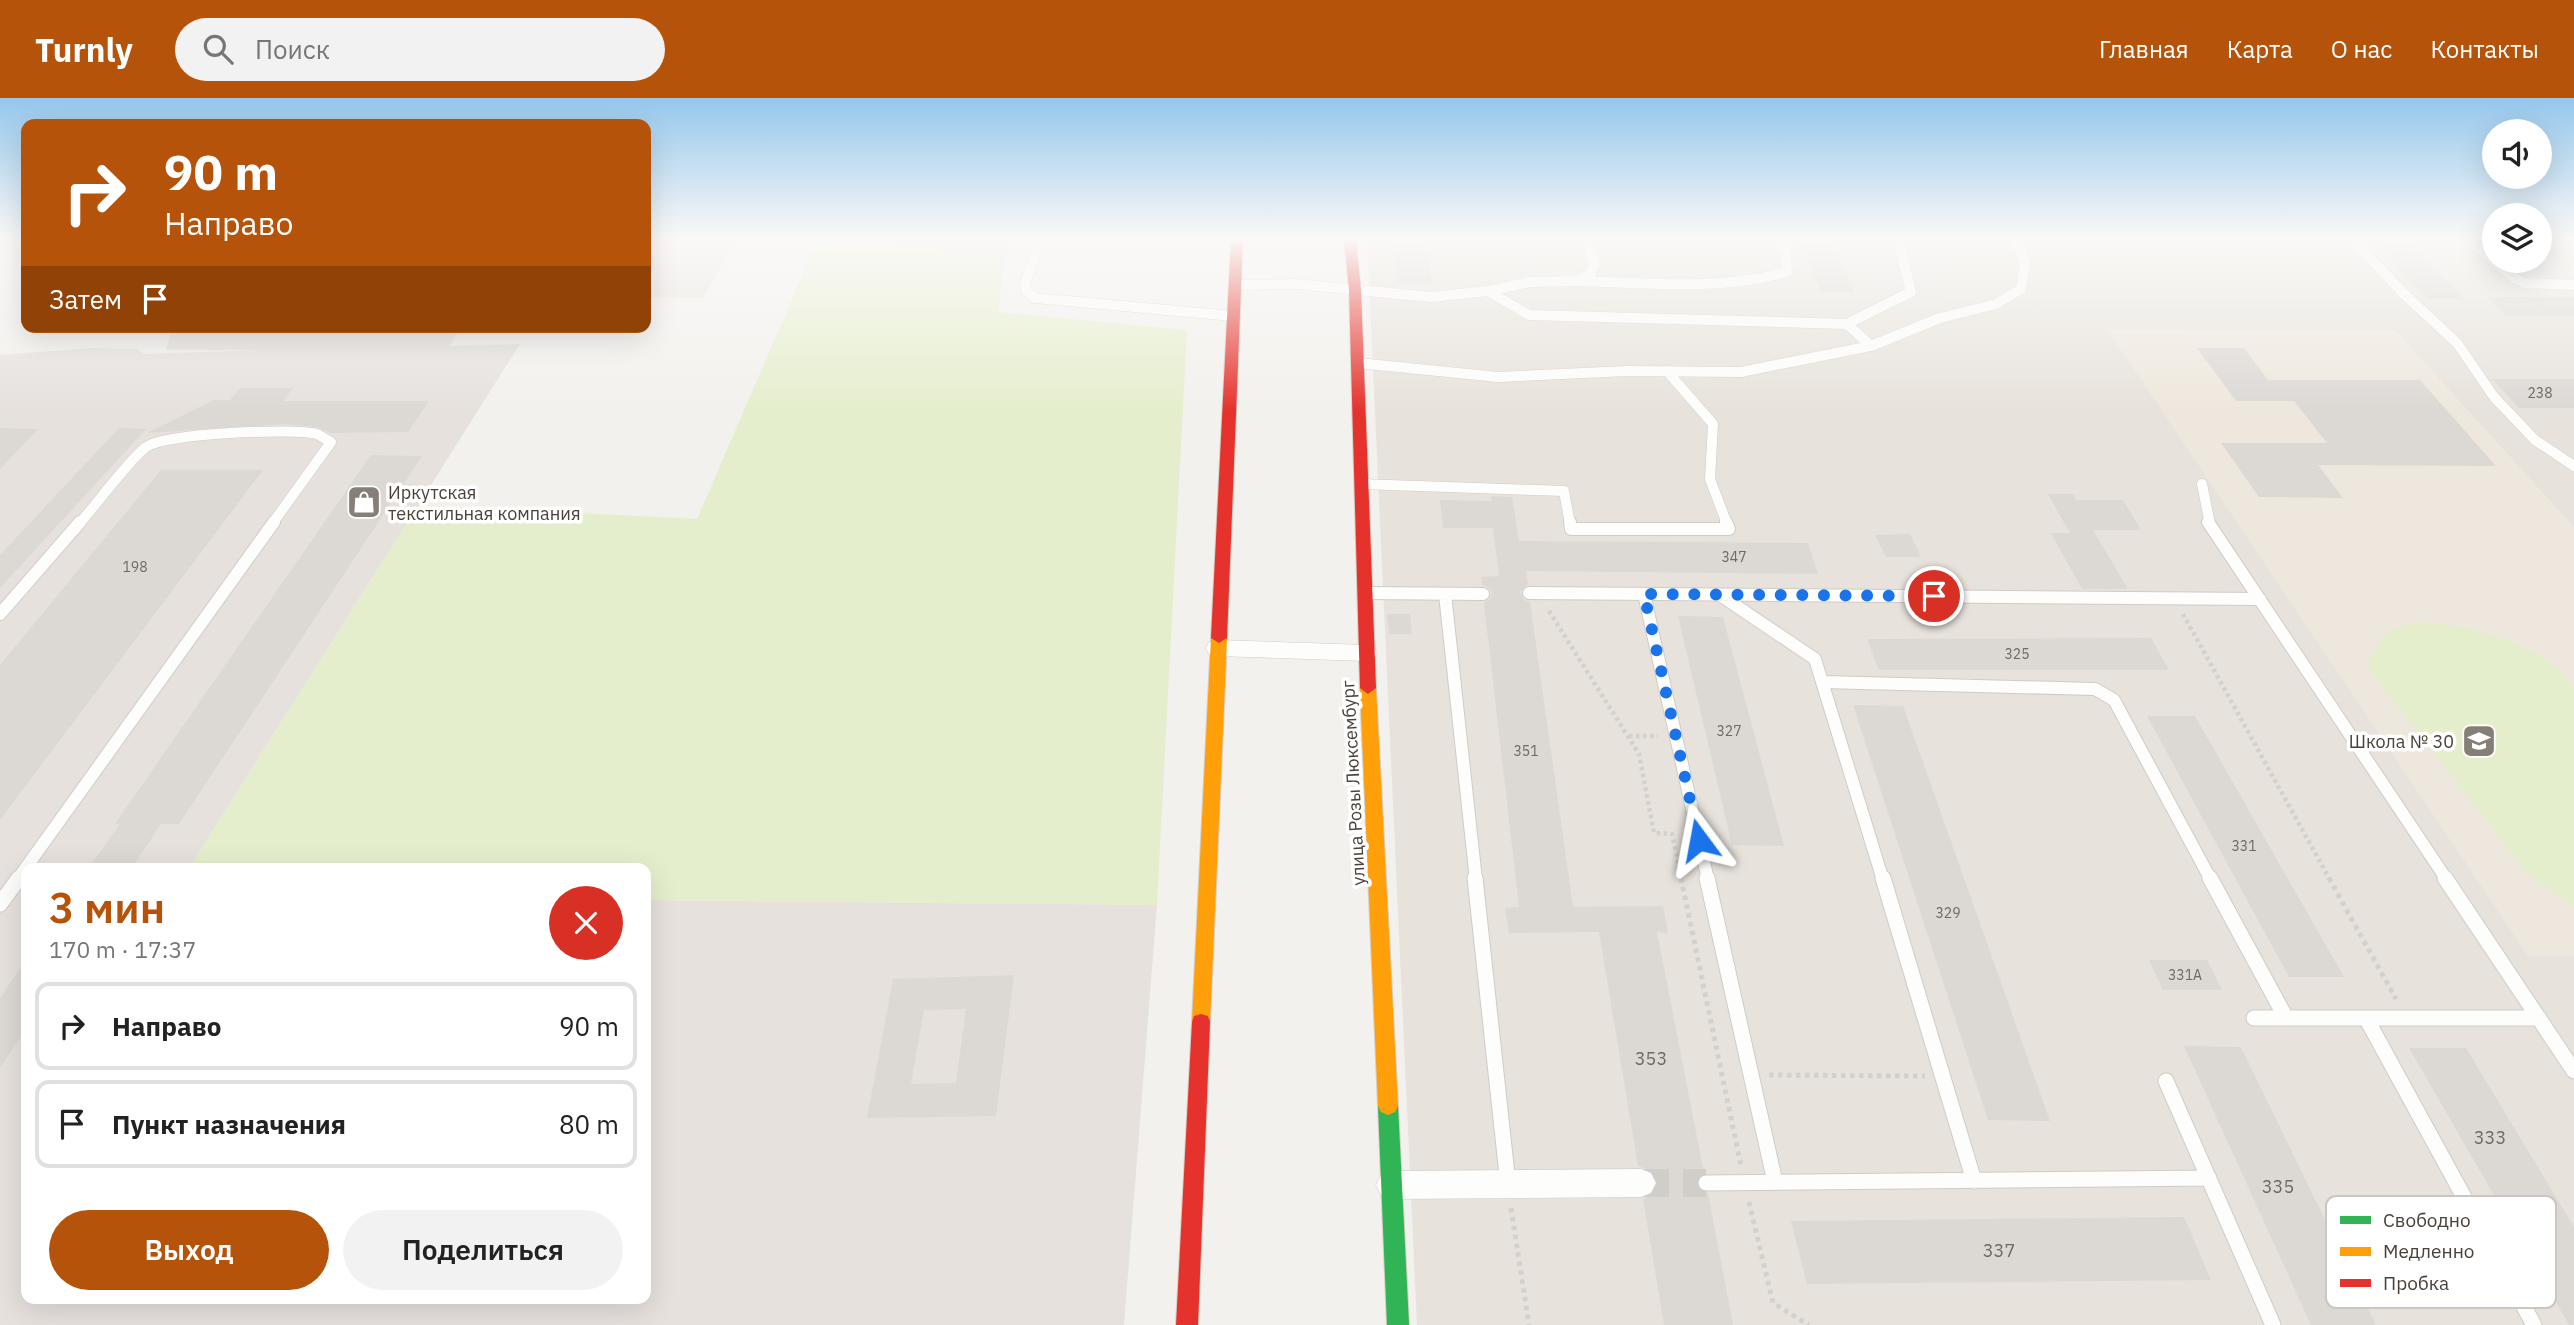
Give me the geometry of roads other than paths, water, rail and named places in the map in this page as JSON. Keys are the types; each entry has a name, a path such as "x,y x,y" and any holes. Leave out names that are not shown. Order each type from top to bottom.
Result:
{"street":[{"path":"1187,1325 1234,296"},
{"name":"улица Розы Люксембург","path":"1355,296 1366,653 1398,1325"},
{"path":"1217,648 1366,653"},
{"path":"1391,1185 1641,1183"}],"lane":[{"path":"1033,296 1233,316"},
{"path":"1497,296 1529,315 1847,324 1902,296"},
{"path":"1358,363 1497,377 1667,371 1741,372 1871,346 1940,318 1996,304 2009,296"},
{"path":"2407,296 2457,343 2494,397 2535,440 2574,466"},
{"path":"1847,324 1871,346"},
{"path":"1359,484 1564,491 1571,529 1729,529 1710,480 1713,424 1667,371"},
{"path":"0,614 147,446 161,439 186,435 316,434 331,442 29,863"},
{"path":"2202,484 2207,520 2574,1071"},
{"path":"1364,593 1483,594"},
{"path":"1533,593 2260,599"},
{"path":"1445,594 1508,1184"},
{"path":"1644,594 1775,1182"},
{"path":"1720,595 1815,659 1974,1181"},
{"path":"1824,682 2095,688 2114,700 2286,1018"},
{"path":"0,904 21,875"},
{"path":"2254,1018 2539,1018"},
{"path":"2365,1018 2463,1196"},
{"path":"2166,1081 2273,1325"},
{"path":"1706,1183 2209,1178"},
{"path":"2525,1308 2534,1325"}],"tunnel":[{"path":"1641,1183 1706,1183"}],"place":[{"name":"Иркутская текстильная компания","path":"364,502"},
{"name":"Школа № 30","path":"2479,741"}]}
